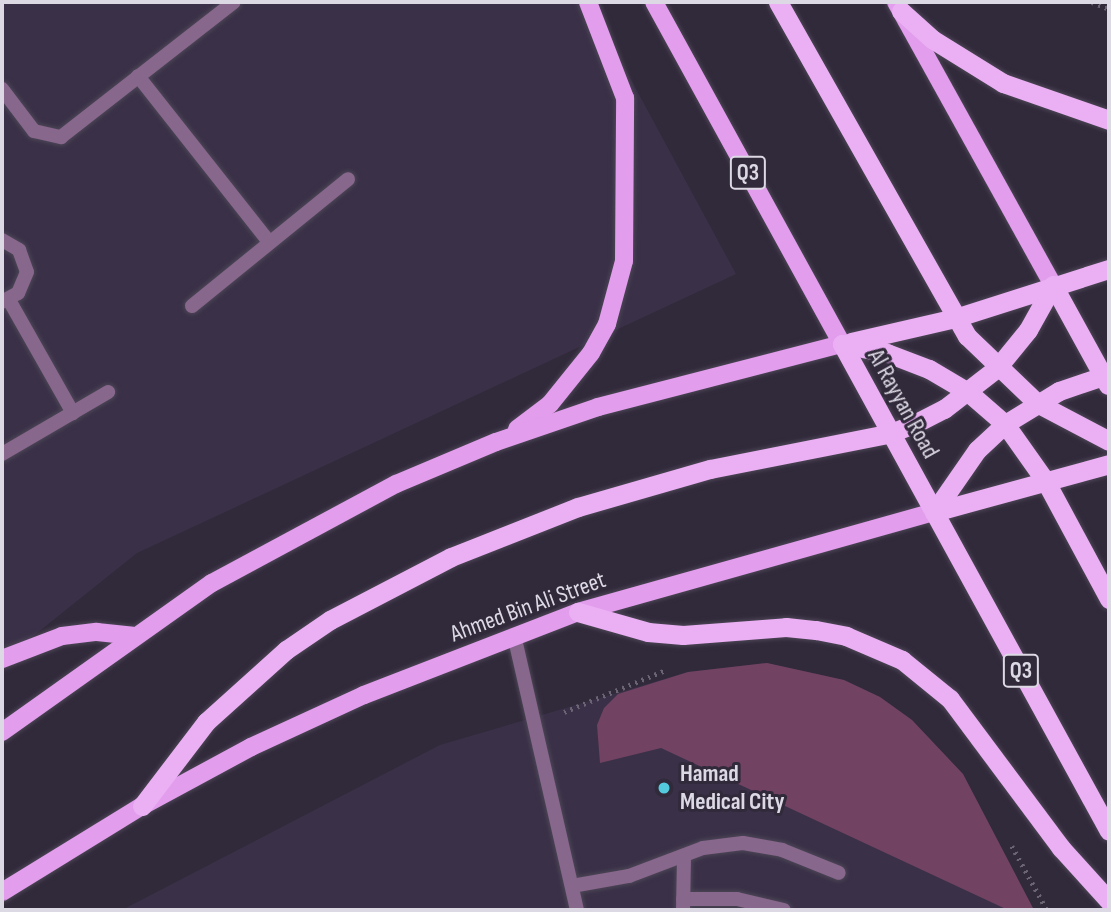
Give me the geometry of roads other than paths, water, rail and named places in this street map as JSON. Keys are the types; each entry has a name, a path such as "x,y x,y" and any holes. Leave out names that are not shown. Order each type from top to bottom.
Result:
{"highway":[{"path":"778,2 955,318 997,368 1037,403 1109,441"},
{"path":"899,6 932,39 1003,83 1109,120"},
{"path":"842,344 955,318 1109,269"},
{"path":"142,806 172,762 245,684 297,642 390,587 578,507 710,469 891,433 944,409 997,368 1028,330 1052,285"},
{"path":"934,512 977,450 1005,425 1037,403 1107,380 1052,285"},
{"path":"842,344 887,353 929,369 968,392 1005,425 1046,482 1109,599"},
{"name":"Al Rayyan Road","path":"842,344 1109,831"},
{"name":"Ahmed Bin Ali Street","path":"934,512 1109,464"},
{"path":"578,612 648,632 684,635 786,627 816,630 865,643 902,660 950,699 1060,848 1109,901"}],"main road":[{"path":"496,442 550,404 572,381 607,324 622,271 625,98 588,2"},
{"name":"Al Rayyan Road","path":"654,2 842,344"},
{"path":"899,6 1052,285"},
{"path":"2,732 133,636 305,529 396,484 496,442 598,407 842,344"},
{"name":"Ahmed Bin Ali Street","path":"2,892 142,806 251,747 351,700 578,612 934,512"},
{"path":"2,659 62,636 97,632 133,636"}],"lane":[{"path":"2,89 34,131 51,138 70,134 138,76 234,2"},
{"path":"138,76 269,242"},
{"path":"192,306 348,179"},
{"path":"2,240 19,250 27,272 25,283 6,301 73,413"},
{"path":"2,454 108,392"},
{"path":"514,635 577,910"},
{"path":"572,886 629,876 684,856 743,842 782,850 839,873"},
{"path":"684,856 683,905 737,899 784,910"}],"place":[{"name":"Hamad Medical City","path":"664,788"}]}
